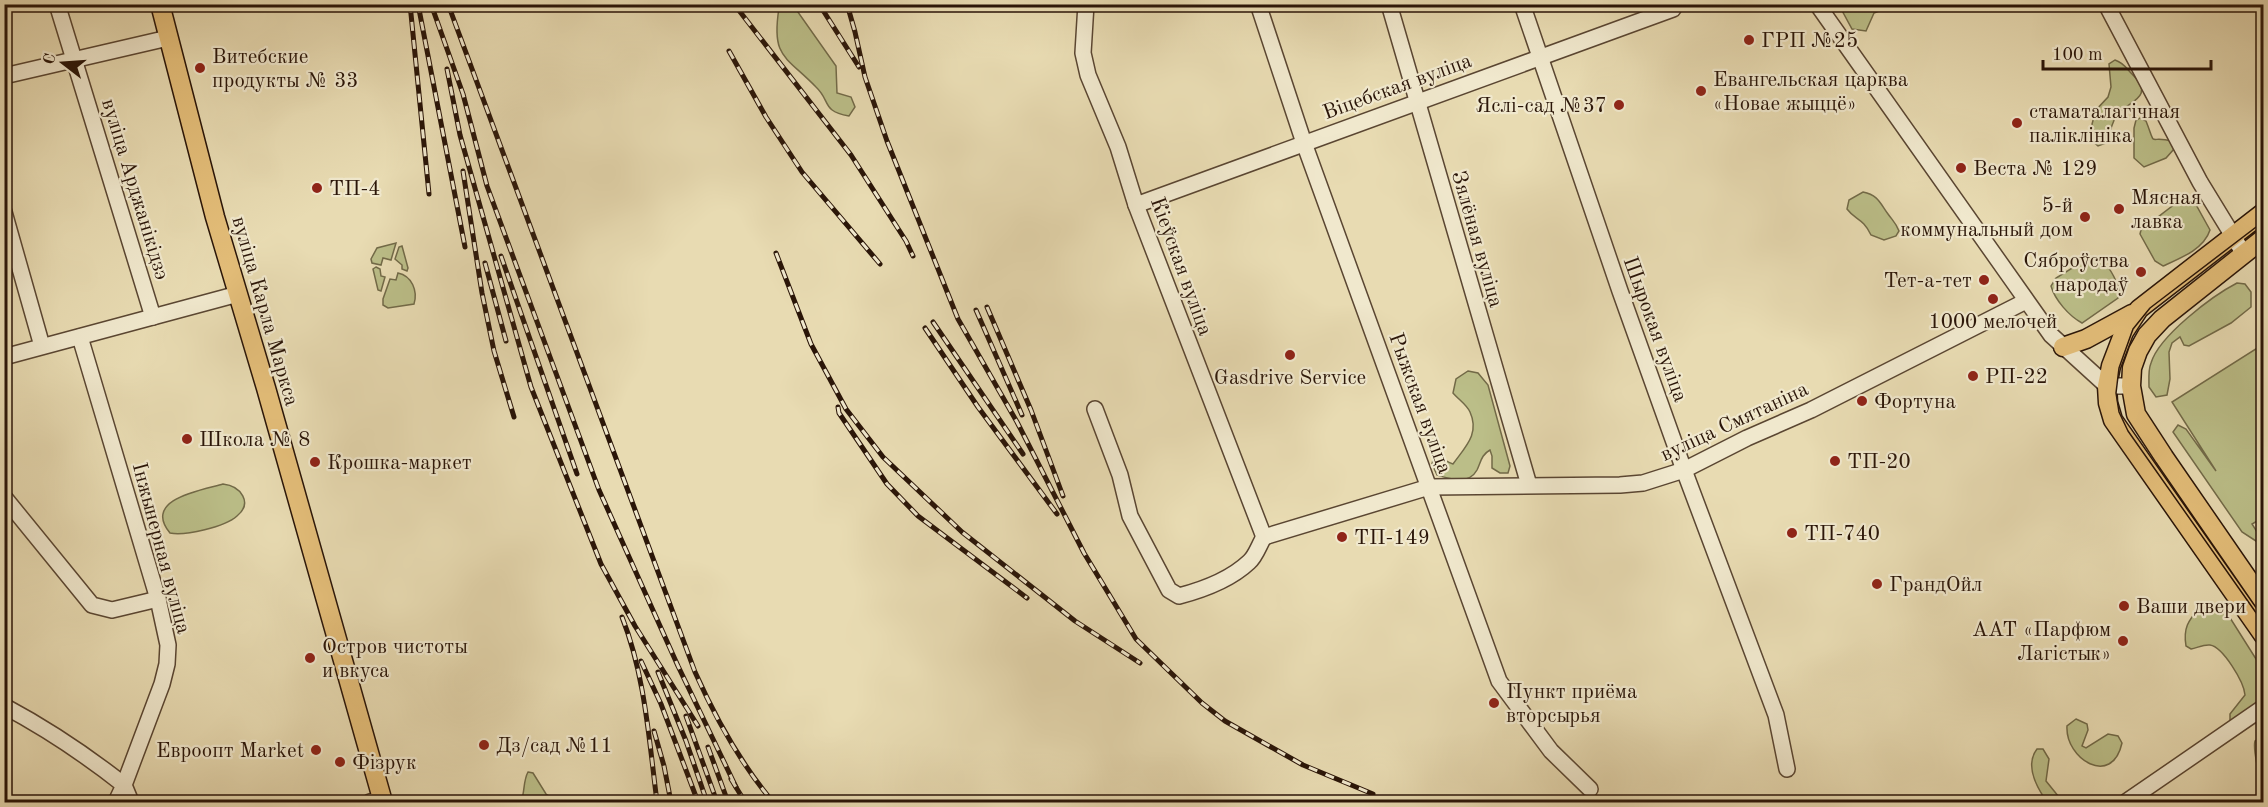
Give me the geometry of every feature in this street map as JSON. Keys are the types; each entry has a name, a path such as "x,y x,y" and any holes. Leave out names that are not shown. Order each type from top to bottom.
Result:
{"main road":[{"name":"вуліца Карла Маркса","path":"160,4 215,217 378,802"},
{"path":"2063,347 2086,339 2139,309 2264,212"},
{"path":"2136,414 2131,386 2132,368 2147,335 2162,319 2264,238"},
{"path":"2139,309 2116,349 2107,386 2108,403 2114,420 2264,636"},
{"path":"2107,386 2136,414 2264,602"}],"street":[{"name":"вуліца Арджанікідзэ","path":"57,4 153,317"},
{"name":"Кіеўская вуліца","path":"1086,4 1083,53 1089,75 1118,147 1136,205 1264,537"},
{"name":"Рыжская вуліца","path":"1258,4 1304,143 1499,681 1551,751 1590,789"},
{"name":"Зялёная вуліца","path":"1389,4 1529,485"},
{"name":"Шырокая вуліца","path":"1522,4 1607,254 1684,470 1776,715 1787,769"},
{"path":"1817,4 2051,335 2107,386 2131,386"},
{"path":"2106,4 2200,182 2244,254"},
{"name":"Віцебская вуліца","path":"1136,205 1673,9"},
{"path":"7,74 168,38"},
{"path":"4,212 42,346"},
{"path":"4,357 238,294"},
{"name":"вуліца Смятаніна","path":"1264,537 1430,487 1581,486 1643,483 1684,470 1747,438 1811,410 2026,301"},
{"name":"Інжынерная вуліца","path":"80,337 158,599 168,645 167,664 162,684 116,802"},
{"path":"1095,410 1120,475 1130,516 1169,590 1179,596 1192,593 1234,573 1251,561 1264,537"},
{"path":"4,497 92,606 112,610 158,599"},
{"path":"4,706 68,743 124,785 131,802"},
{"path":"2126,802 2264,707"}],"green space":[{"path":"777,5 793,5 836,66 837,93 851,97 855,107 849,116 830,108 821,92 783,55 777,37 779,8"},
{"path":"1839,5 1888,5 1887,8 1874,13 1866,31 1852,29"},
{"path":"2115,60 2125,66 2142,89 2141,94 2116,116 2106,143 2098,146 2092,141 2092,124 2096,110 2108,97 2111,87 2109,64"},
{"path":"2140,118 2146,121 2152,138 2172,141 2174,149 2166,158 2144,167 2134,158 2134,128 2136,120"},
{"path":"1863,192 1872,195 1881,203 1898,228 1896,236 1884,240 1871,235 1865,225 1847,209 1849,200"},
{"path":"2185,201 2195,203 2210,230 2203,243 2197,248 2163,266 2155,261 2140,234 2141,230 2175,204"},
{"path":"396,243 391,260 383,258 381,265 372,263 371,259 377,248"},
{"path":"402,246 407,271 402,269 402,265 395,259 399,247"},
{"path":"2090,257 2105,264 2120,290 2118,298 2082,323 2063,307 2051,286 2056,278"},
{"path":"376,267 380,269 381,276 385,277 381,291 378,290 373,269"},
{"path":"398,273 407,277 413,285 414,304 388,308 383,305 383,299 390,279 396,280"},
{"path":"2237,283 2245,284 2251,292 2251,307 2231,323 2189,346 2184,345 2180,337 2172,343 2169,352 2170,379 2167,395 2156,397 2149,387 2149,378 2150,366 2156,352 2175,329 2214,297"},
{"path":"2262,345 2264,348 2264,517 2252,524 2261,538 2256,541 2242,532 2173,432 2178,425 2186,429 2216,471 2172,402"},
{"path":"1468,371 1478,373 1488,385 1510,466 1508,473 1500,473 1492,468 1490,450 1483,456 1474,475 1469,478 1453,479 1437,475 1432,464 1434,456 1453,464 1470,440 1473,420 1465,404 1453,393 1456,379"},
{"path":"223,484 235,488 243,496 244,506 237,516 224,524 205,530 170,533 163,521 164,512 169,504 190,493"},
{"path":"2211,605 2227,613 2263,670 2263,701 2235,722 2230,720 2230,714 2245,695 2241,682 2227,658 2210,645 2191,649 2186,646 2185,634 2190,621 2200,607"},
{"path":"2076,719 2087,724 2088,730 2082,746 2086,748 2108,734 2118,736 2122,743 2117,757 2109,764 2100,766 2090,764 2081,758 2073,749 2068,738 2067,726"},
{"path":"2260,738 2263,740 2263,802 2226,802 2229,797 2251,801 2260,795 2254,747 2255,741"},
{"path":"2037,749 2043,749 2049,759 2046,781 2063,802 2047,802 2036,784 2032,762"},
{"path":"528,772 533,773 546,794 558,802 521,802"}],"tram line":[{"path":"2264,221 2150,308 2133,329 2119,368 2116,393 2119,412 2128,431 2264,624"}],"railway":[{"path":"410,4 429,194"},
{"path":"418,4 465,247"},
{"path":"431,4 463,94 487,186 599,490 678,666 736,787"},
{"path":"448,4 695,672 730,740 750,772 773,802"},
{"path":"734,4 851,155 906,241 913,256"},
{"path":"819,4 859,67"},
{"path":"847,4 865,77 887,141 958,319 1017,422 1084,553 1136,639 1202,703 1225,721 1303,765 1373,794"},
{"path":"729,51 766,117 802,172 880,264"},
{"path":"447,69 460,135 531,387 601,564 635,626 698,726"},
{"path":"463,171 482,293 494,351 514,417"},
{"path":"776,253 811,344 846,409 883,457 962,532 1075,621 1140,663"},
{"path":"501,256 577,474"},
{"path":"485,263 506,341"},
{"path":"987,307 1031,410 1063,496"},
{"path":"976,310 1022,415"},
{"path":"933,322 1023,454"},
{"path":"925,328 978,407 1057,514"},
{"path":"838,407 839,413 887,484 918,516 1027,598"},
{"path":"622,617 641,685 657,802"},
{"path":"641,661 661,704 698,802"},
{"path":"658,672 686,741 707,802"},
{"path":"686,716 717,802"},
{"path":"654,731 671,802"},
{"path":"708,747 728,802"},
{"path":"731,779 745,802"}],"place":[{"name":"ГРП №25","path":"1749,40"},
{"name":"Витебские продукты № 33","path":"200,68"},
{"name":"Евангельская царква «Новае жыццё»","path":"1701,91"},
{"name":"Яслі-сад №37","path":"1619,105"},
{"name":"стаматалагічная паліклініка","path":"2017,123"},
{"name":"Веста № 129","path":"1961,168"},
{"name":"ТП-4","path":"317,188"},
{"name":"Мясная лавка","path":"2119,209"},
{"name":"5-й коммунальный дом","path":"2085,217"},
{"name":"Сяброўства народаў","path":"2141,272"},
{"name":"Тет-а-тет","path":"1984,280"},
{"name":"1000 мелочей","path":"1993,299"},
{"name":"Gasdrive Service","path":"1290,355"},
{"name":"РП-22","path":"1973,376"},
{"name":"Фортуна","path":"1862,401"},
{"name":"Школа № 8","path":"187,439"},
{"name":"ТП-20","path":"1835,461"},
{"name":"Крошка-маркет","path":"315,462"},
{"name":"ТП-740","path":"1792,533"},
{"name":"ТП-149","path":"1342,537"},
{"name":"ГрандОйл","path":"1877,584"},
{"name":"Ваши двери","path":"2124,606"},
{"name":"ААТ «Парфюм Лагістык»","path":"2123,641"},
{"name":"Остров чистоты и вкуса","path":"310,658"},
{"name":"Пункт приёма вторсырья","path":"1494,703"},
{"name":"Дз/сад №11","path":"484,745"},
{"name":"Евроопт Market","path":"316,750"},
{"name":"Фізрук","path":"340,762"}]}
